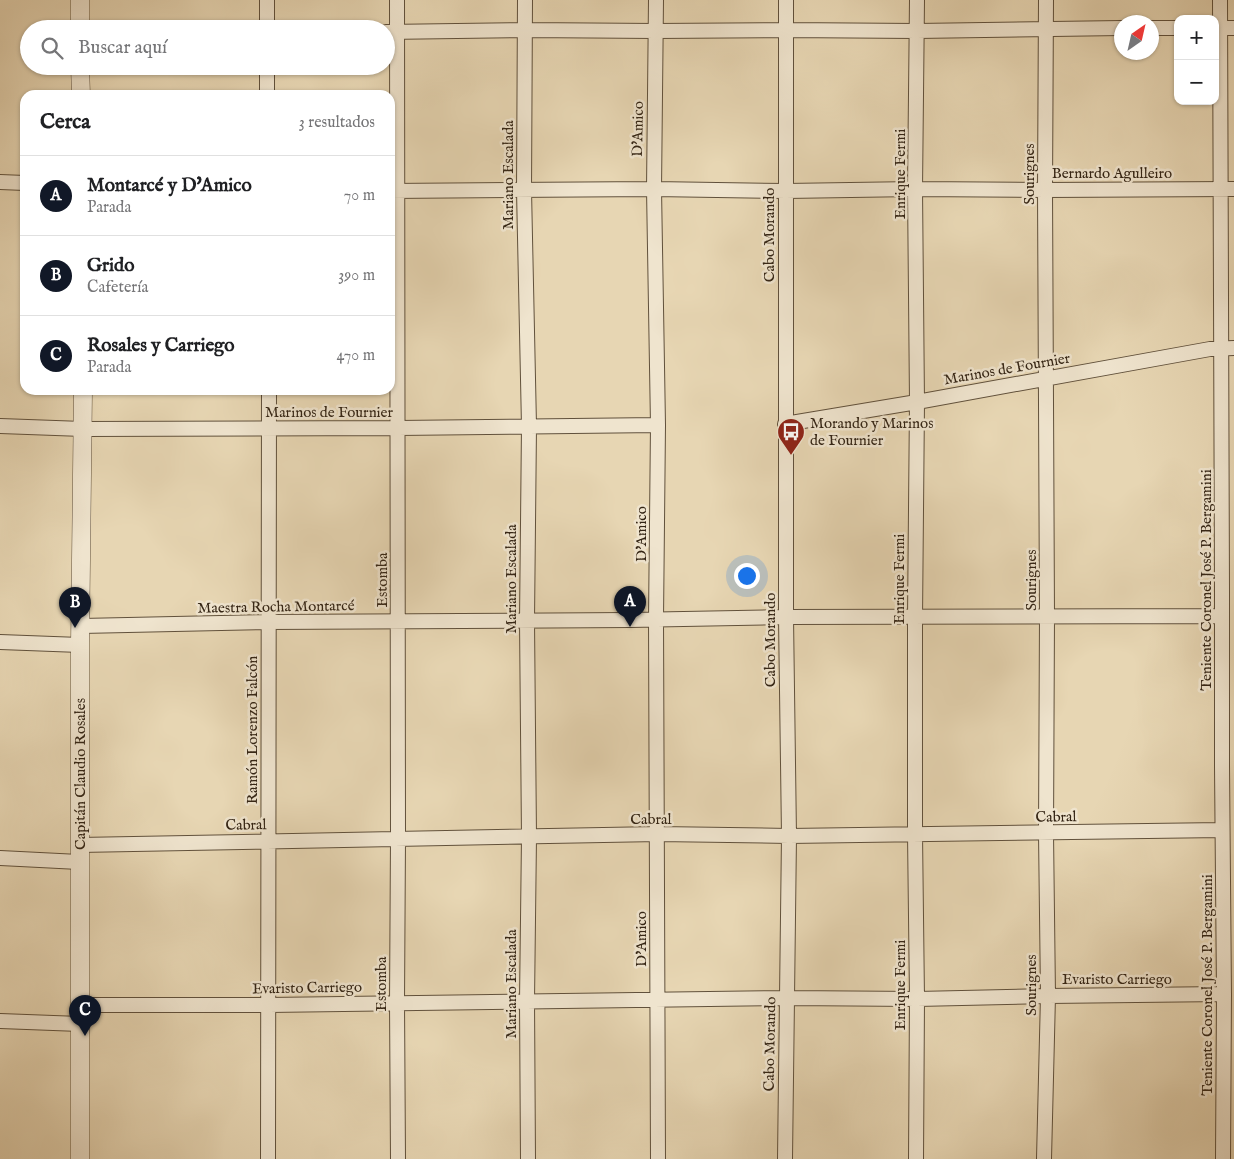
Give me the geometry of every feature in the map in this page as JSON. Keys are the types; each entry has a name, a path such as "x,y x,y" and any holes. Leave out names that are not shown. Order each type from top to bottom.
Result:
{"street":[{"path":"80,0 80,20"},
{"path":"267,0 267,20"},
{"name":"Estomba","path":"393,20 397,0"},
{"name":"Mariano Escalada","path":"525,0 524,190 529,426 527,621 529,837 528,1159"},
{"name":"D'Amico","path":"656,0 654,189 658,425 656,619 658,1159"},
{"name":"Cabo Morando","path":"785,1159 789,836 785,424 786,0"},
{"name":"Enrique Fermi","path":"916,1159 917,0"},
{"name":"Sourignes","path":"1044,1159 1048,996 1046,833 1046,0"},
{"name":"Teniente Coronel José P. Bergamini","path":"1220,0 1223,28 1228,189 1228,592 1222,616 1228,766 1222,830 1227,987 1228,1112 1223,1159"},
{"path":"395,32 525,30 917,31 1114,28"},
{"path":"1159,28 1174,28"},
{"path":"80,75 81,90"},
{"path":"267,75 267,90"},
{"name":"Estomba","path":"392,75 392,90"},
{"path":"0,182 20,183"},
{"name":"Bernardo Agulleiro","path":"395,191 1228,189"},
{"name":"Estomba","path":"395,250 398,428 398,1159"},
{"name":"Marinos de Fournier","path":"785,424 1210,349 1228,348"},
{"name":"Capitán Claudio Rosales","path":"80,1159 79,853 83,395"},
{"name":"Ramón Lorenzo Falcón","path":"268,1159 269,395"},
{"name":"Marinos de Fournier","path":"0,426 83,429 658,425"},
{"name":"Maestra Rocha Montarcé","path":"81,626 268,622 786,617 1222,616"},
{"path":"0,642 80,645"},
{"name":"Cabral","path":"0,858 269,841 658,834 789,836 1222,830"},
{"name":"Evaristo Carriego","path":"80,1005 269,1005 787,998 917,999 1048,996 1227,987"},
{"path":"0,1021 80,1024"}],"place":[{"name":"Morando y Marinos de Fournier","path":"791,456"},
{"name":"Montarcé y D'Amico","path":"630,627"},
{"name":"Grido","path":"75,628"},
{"name":"Rosales y Carriego","path":"85,1036"}]}
